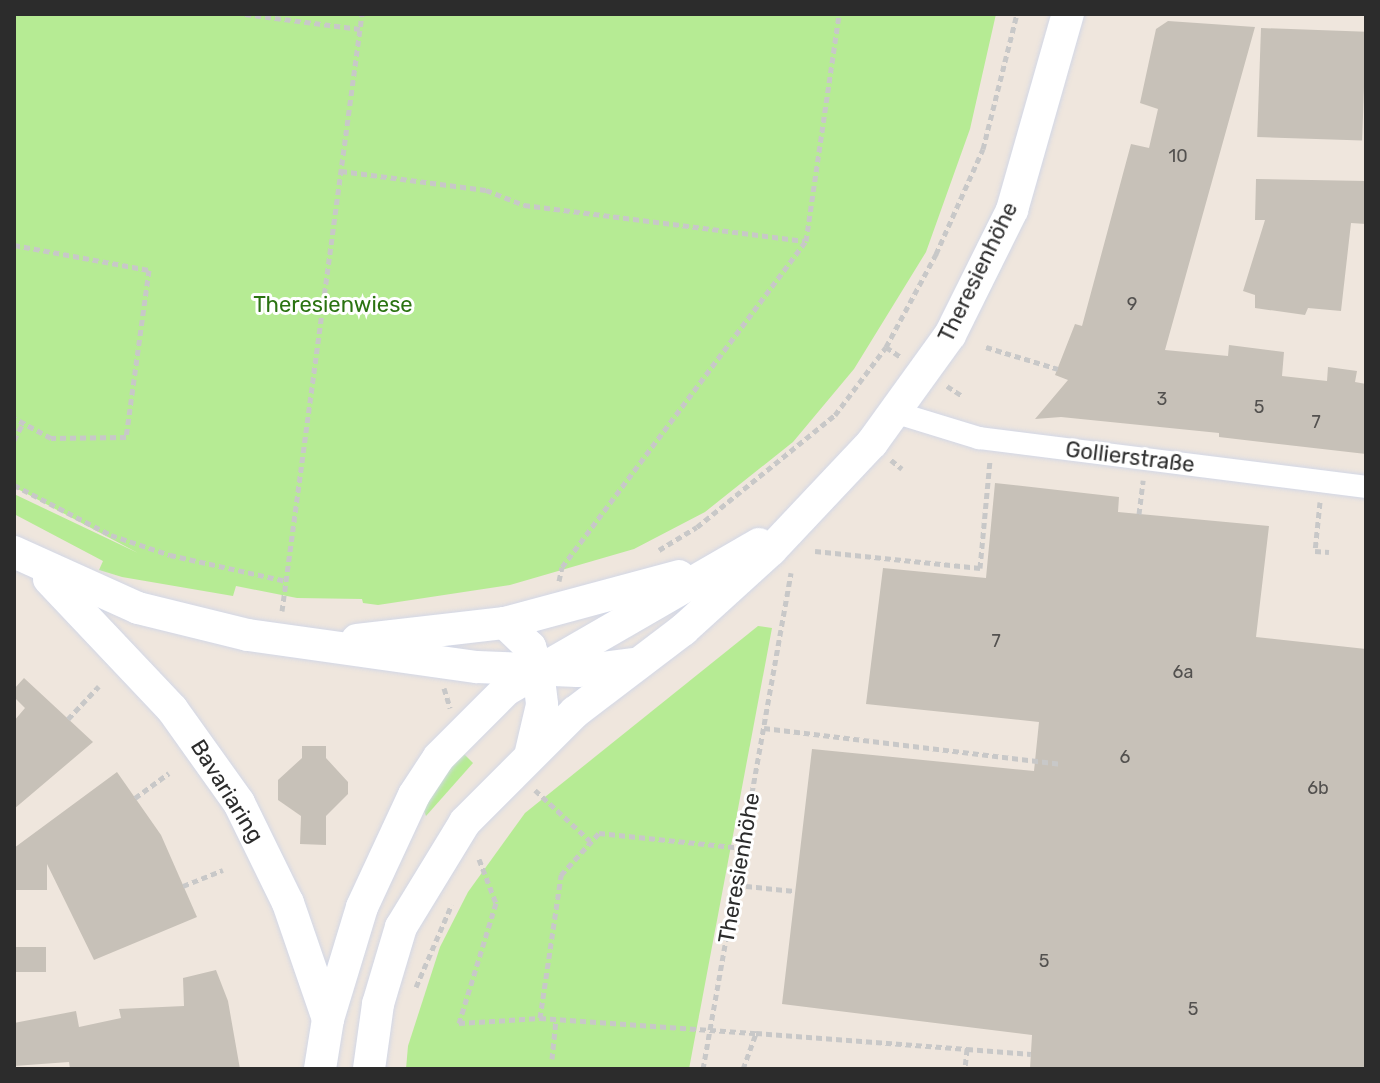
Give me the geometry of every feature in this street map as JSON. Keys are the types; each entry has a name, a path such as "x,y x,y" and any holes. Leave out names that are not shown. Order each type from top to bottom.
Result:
{"main road":[{"name":"Theresienhöhe","path":"370,1060 388,965 418,892 465,822 531,752 744,577 823,497 897,413 969,302 1012,210 1068,14"},
{"name":"Theresienhöhe","path":"328,1019 362,907 414,795 475,717 538,671 754,547 823,497"},
{"name":"Bavariaring","path":"286,641 415,636 505,623 656,584 754,547"},
{"name":"Bavariaring","path":"23,558 138,608 286,641 409,661 538,671"},
{"name":"Bavariaring","path":"23,558 145,678 215,765 268,855 328,1019 320,1069"},
{"path":"505,623 530,647 538,671 542,705 531,752"},
{"path":"538,671 636,664"}],"street":[{"name":"Gollierstraße","path":"897,413 937,429 992,439 1366,487"}],"path":[{"path":"245,14 360,29"},
{"path":"286,641 286,581 362,14"},
{"path":"558,586 562,567 806,241 839,14"},
{"path":"652,552 697,527 835,415 886,347 936,254 983,149 1017,14"},
{"path":"341,171 486,190 524,205 806,241"},
{"path":"14,245 149,270 126,437 51,438 14,418"},
{"path":"986,347 1058,369"},
{"path":"835,415 844,422"},
{"path":"14,440 23,423"},
{"path":"815,551 980,568 992,439"},
{"path":"1139,514 1145,459"},
{"path":"1322,481 1315,551 1329,552"},
{"path":"14,485 116,537 170,555 286,581"},
{"name":"Theresienhöhe","path":"703,1069 791,573"},
{"path":"68,719 99,686"},
{"path":"764,728 1062,764"},
{"path":"135,798 169,773"},
{"path":"524,798 533,788 590,841"},
{"path":"540,1018 561,875 599,833 743,848"},
{"path":"471,871 484,850"},
{"path":"479,859 496,903 459,1023 540,1018 1031,1054"},
{"path":"183,886 223,870"},
{"path":"736,885 795,891"},
{"path":"414,992 455,897"},
{"path":"552,1059 556,1019"},
{"path":"743,1069 756,1033"},
{"path":"965,1069 967,1049"}],"green space":[{"name":"Theresienwiese","path":"14,14 996,14 970,129 926,252 854,369 793,442 705,512 634,549 510,585 378,605 363,603 362,599 297,598 236,586 233,596 122,577 99,570 103,561 14,514 14,494 138,553 14,487"},
{"path":"758,626 772,628 689,1069 406,1069 408,1046 440,947 468,892 525,813"},
{"path":"461,751 473,763 426,816 423,808"}],"building":[{"path":"1168,21 1255,27 1165,350 1228,356 1229,345 1284,352 1282,376 1327,381 1328,367 1357,371 1355,382 1366,384 1366,454 1219,437 1219,433 1061,417 1035,419 1068,380 1055,375 1075,324 1082,326 1131,144 1149,148 1158,109 1140,103 1156,29"},
{"path":"1261,28 1366,32 1362,141 1257,137"},
{"path":"1256,179 1366,181 1366,224 1351,223 1341,311 1308,308 1305,315 1255,308 1255,295 1243,291 1265,220 1255,220"},
{"path":"995,483 1119,497 1118,512 1269,526 1256,637 1366,649 1366,1069 1030,1069 1032,1035 782,1004 812,749 1034,771 1039,722 866,704 883,568 986,578"},
{"path":"24,678 93,742 14,809 14,721 25,708 14,697 14,689"},
{"path":"302,746 326,746 326,758 348,782 348,794 326,816 326,845 300,844 301,816 278,800 278,780 302,758"},
{"path":"117,772 161,835 197,917 94,960 47,864 47,890 14,890 14,848"},
{"path":"14,947 46,947 46,972 14,972"},
{"path":"216,970 228,1001 240,1069 70,1069 69,1062 14,1066 14,1023 76,1011 79,1027 121,1018 119,1009 184,1006 183,978"}]}
